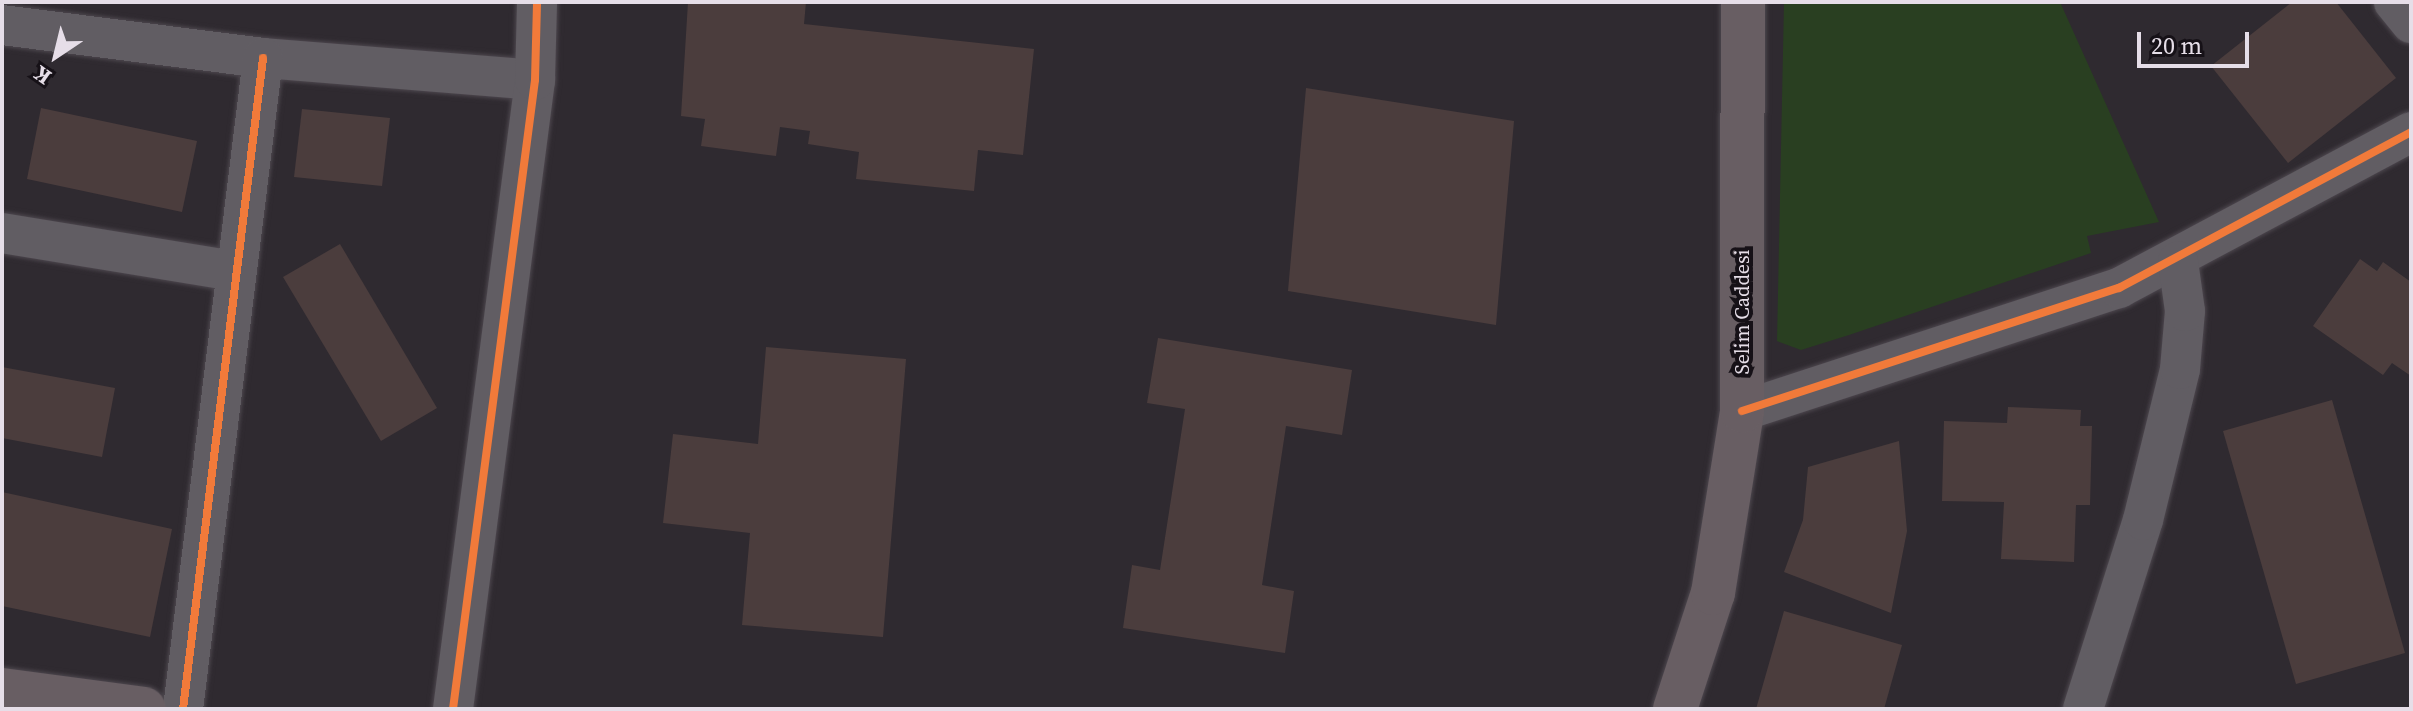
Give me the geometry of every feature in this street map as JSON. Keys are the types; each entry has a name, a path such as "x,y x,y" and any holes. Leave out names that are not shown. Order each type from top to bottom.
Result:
{"main road":[{"name":"Selim Caddesi","path":"1675,709 1713,593 1742,411 1743,2"},
{"path":"2,690 144,709"}],"street":[{"path":"453,709 535,80 537,2"},
{"path":"2394,2 2411,23"},
{"path":"2,25 263,58 535,80"},
{"path":"183,709 233,271 263,58"},
{"path":"1742,411 2050,315 2178,261 2411,132"},
{"path":"2,233 233,271"},
{"path":"2083,709 2143,520 2180,369 2185,311 2178,261"}],"green space":[{"path":"1784,2 2060,2 2159,222 2087,236 2091,253 1801,350 1777,341"}],"building":[{"path":"688,2 806,2 804,24 1034,49 1023,155 978,150 974,191 856,179 859,152 808,144 810,131 780,127 776,156 701,146 705,119 681,116"},
{"path":"2292,2 2336,2 2396,78 2288,163 2211,66"},
{"path":"1306,88 1514,121 1496,325 1288,291"},
{"path":"41,108 197,141 182,212 27,179"},
{"path":"302,109 390,118 382,186 294,177"},
{"path":"340,244 437,408 381,441 283,277"},
{"path":"2360,259 2377,271 2383,262 2411,282 2411,376 2392,363 2383,375 2313,326"},
{"path":"1158,338 1352,370 1342,435 1286,426 1262,585 1294,591 1285,653 1123,628 1132,565 1160,570 1185,409 1147,403"},
{"path":"766,347 906,359 883,637 742,625 750,533 663,523 673,434 758,444"},
{"path":"2,367 115,388 102,457 2,438"},
{"path":"2332,400 2405,653 2296,684 2223,431"},
{"path":"2008,407 2081,410 2080,426 2092,426 2090,505 2076,505 2074,562 2001,559 2004,502 1942,501 1944,421 2007,423"},
{"path":"1899,441 1907,531 1891,613 1784,572 1803,520 1808,467"},
{"path":"2,492 172,529 150,637 2,606"},
{"path":"1784,611 1902,645 1884,709 1756,709"}],"cycle path":[{"path":"453,709 535,80 537,2"},
{"path":"183,709 263,58"},
{"path":"1742,411 2119,288 2411,132"}]}
